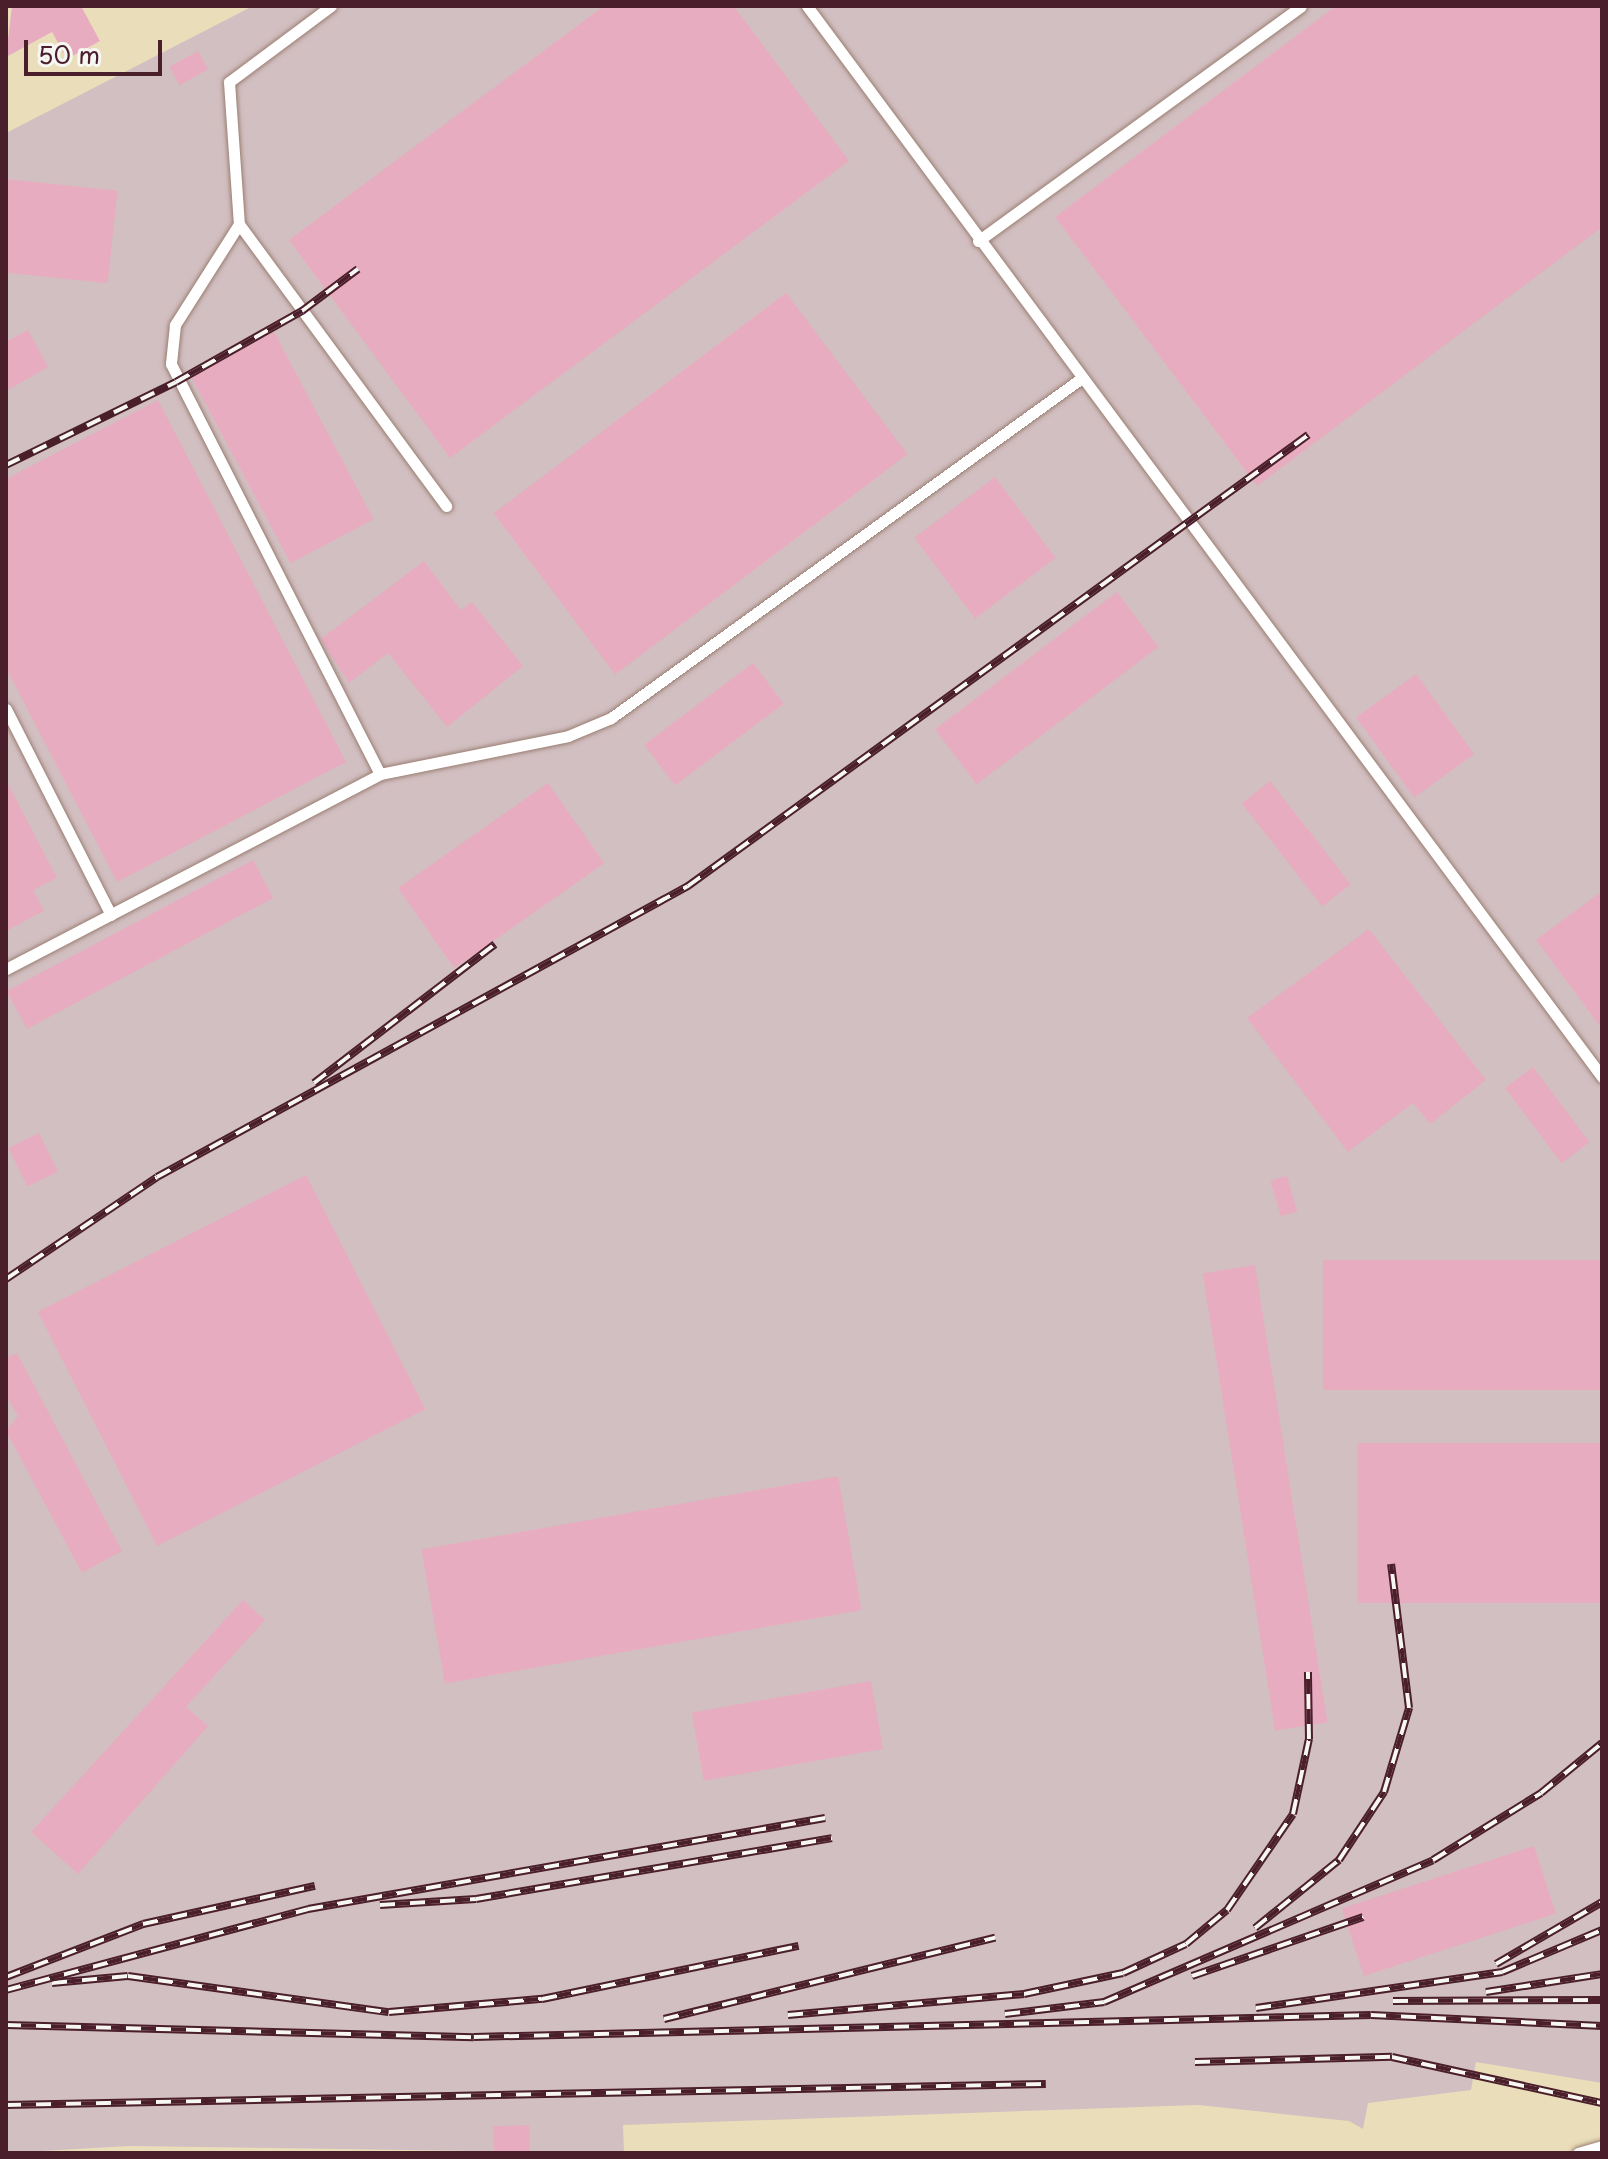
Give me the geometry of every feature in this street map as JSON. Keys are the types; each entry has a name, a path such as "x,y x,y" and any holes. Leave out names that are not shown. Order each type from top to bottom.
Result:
{"lane":[{"path":"331,6 229,82 239,224 446,506"},
{"path":"807,6 1079,380 1602,1077"},
{"path":"978,241 1301,6"},
{"path":"239,224 175,325 171,364 380,774"},
{"path":"6,969 380,774 568,736 611,718 1079,380"},
{"path":"6,709 111,915"},
{"path":"1578,2153 1602,2146"}],"shaded area":[{"path":"253,6 1602,6 1602,2083 1476,2062 1471,2090 1368,2103 1363,2129 1349,2121 1198,2105 623,2125 624,2153 129,2146 6,2153 6,133"}],"building":[{"path":"12,6 81,6 100,41 67,59 52,32 6,57"},
{"path":"604,6 734,6 849,161 450,458 289,240"},
{"path":"1336,6 1602,6 1602,227 1257,486 1055,217"},
{"path":"198,51 208,69 179,85 169,67"},
{"path":"6,179 117,191 108,283 6,273"},
{"path":"786,293 908,454 615,675 494,513"},
{"path":"28,330 48,367 6,391 6,342"},
{"path":"274,332 374,519 291,563 191,376"},
{"path":"158,400 346,762 117,882 6,668 6,479"},
{"path":"995,477 1056,558 975,618 914,538"},
{"path":"424,561 461,610 472,602 523,666 447,727 388,653 349,683 321,639"},
{"path":"1117,592 1159,647 976,784 935,729"},
{"path":"753,663 784,704 675,786 644,745"},
{"path":"1416,674 1474,754 1414,798 1356,717"},
{"path":"6,780 57,878 33,890 44,911 6,931"},
{"path":"1270,781 1351,884 1322,906 1242,803"},
{"path":"548,783 604,863 454,968 398,888"},
{"path":"253,860 273,898 27,1029 7,991"},
{"path":"1602,891 1602,1029 1536,940"},
{"path":"1369,929 1486,1080 1430,1124 1413,1103 1348,1152 1247,1018"},
{"path":"1533,1067 1590,1142 1562,1163 1505,1088"},
{"path":"39,1133 58,1172 27,1187 8,1148"},
{"path":"306,1175 425,1409 157,1546 38,1312"},
{"path":"1287,1176 1297,1212 1281,1216 1271,1181"},
{"path":"1323,1260 1602,1260 1602,1390 1323,1390"},
{"path":"1255,1265 1327,1722 1275,1731 1203,1273"},
{"path":"17,1353 122,1551 82,1573 6,1431 18,1416 6,1395 6,1358"},
{"path":"1357,1443 1602,1443 1602,1603 1357,1603"},
{"path":"838,1476 862,1610 445,1683 421,1549"},
{"path":"243,1600 265,1620 186,1707 208,1726 78,1874 31,1832"},
{"path":"871,1681 883,1749 704,1781 692,1713"},
{"path":"1534,1846 1556,1914 1364,1976 1342,1908"},
{"path":"529,2125 530,2153 494,2153 493,2126"}],"railway":[{"path":"6,465 176,382 302,311 358,269"},
{"path":"6,1279 157,1177 688,886 1308,435"},
{"path":"314,1083 495,944"},
{"path":"1255,1928 1339,1860 1384,1792 1409,1708 1391,1564"},
{"path":"788,2015 1024,1994 1123,1973 1186,1944 1227,1910 1293,1814 1309,1739 1308,1672"},
{"path":"1005,2014 1104,2002 1433,1860 1541,1793 1602,1743"},
{"path":"6,1990 308,1909 825,1818"},
{"path":"380,1905 476,1899 832,1838"},
{"path":"6,1977 143,1924 315,1886"},
{"path":"1496,1964 1602,1902"},
{"path":"1192,1976 1363,1917"},
{"path":"1256,2008 1502,1972 1602,1930"},
{"path":"664,2019 995,1938"},
{"path":"52,1983 128,1976 389,2012 542,1999 799,1946"},
{"path":"1486,1992 1602,1974"},
{"path":"1393,2001 1602,2000"},
{"path":"6,2025 474,2037 1371,2015 1602,2026"},
{"path":"1195,2062 1392,2057 1602,2103"},
{"path":"6,2105 1046,2084"}]}
